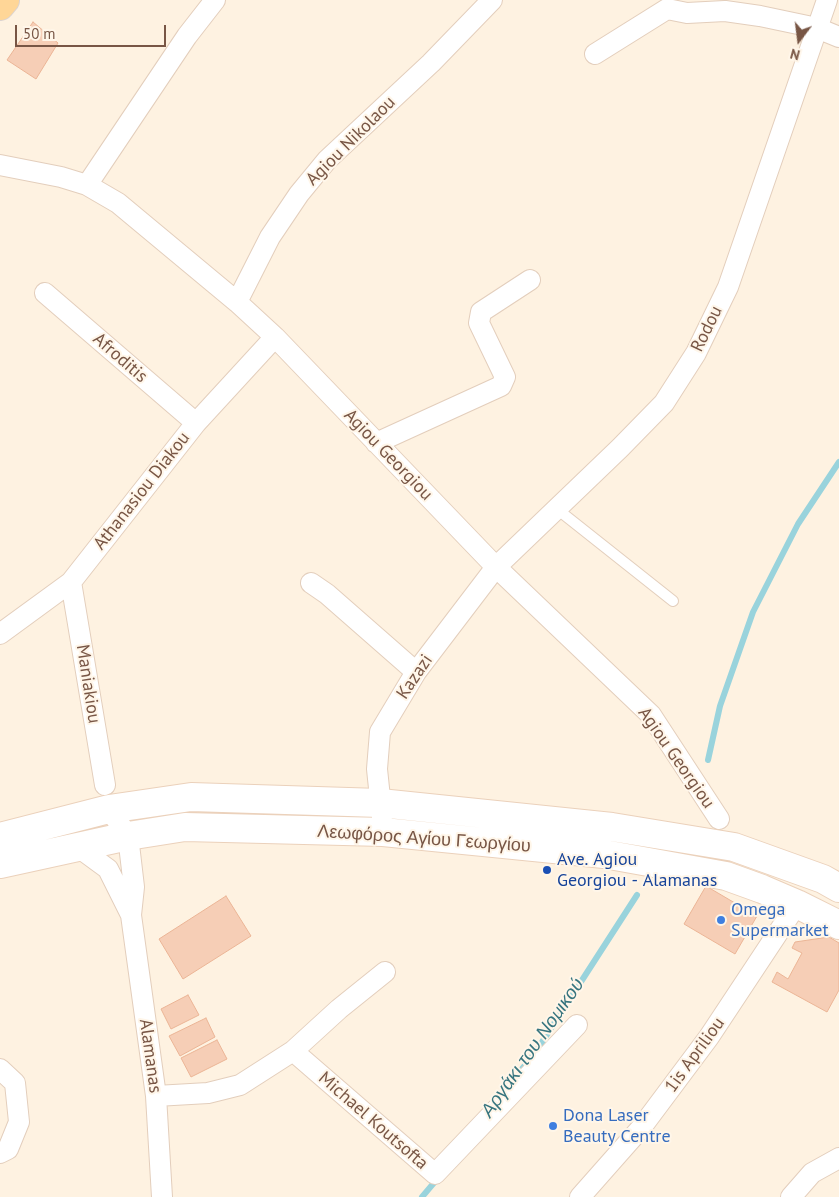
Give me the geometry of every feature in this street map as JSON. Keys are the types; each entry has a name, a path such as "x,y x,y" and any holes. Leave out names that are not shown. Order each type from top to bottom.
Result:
{"main road":[{"path":"0,6 5,0"},
{"name":"Λεωφόρος Αγίου Γεωργίου","path":"0,837 107,797 191,797 380,804 612,827 734,847 823,879 839,888"},
{"name":"Λεωφόρος Αγίου Γεωργίου","path":"0,864 128,836 185,827 383,832 604,854 726,876 797,904 839,925"}],"street":[{"path":"87,185 188,36 215,0"},
{"name":"Agiou Nikolaou","path":"237,302 270,237 299,194 327,160 431,62 492,0"},
{"path":"647,0 666,8 687,13 725,11 817,28 839,37"},
{"name":"Rodou","path":"496,567 664,403 696,353 728,287 827,0"},
{"path":"595,54 666,8"},
{"name":"Agiou Georgiou","path":"0,165 61,177 87,185 118,203 237,302 275,337 496,567 651,716 719,819"},
{"path":"376,443 501,386 505,377 480,323 481,312 530,280"},
{"name":"Afroditis","path":"45,293 196,423"},
{"name":"Athanasiou Diakou","path":"0,634 71,582 196,423 275,337"},
{"name":"Kazazi","path":"383,832 377,769 380,732 416,672 496,567"},
{"name":"Maniakiou","path":"71,582 107,797"},
{"path":"311,584 327,594 416,672"},
{"path":"107,797 128,836"},
{"name":"Alamanas","path":"128,836 134,887 131,915 156,1096 162,1197"},
{"name":"Alamanas","path":"78,847 108,869 131,915"},
{"name":"1is Apriliou","path":"580,1197 641,1128 709,1037 797,904"},
{"path":"156,1096 208,1093 240,1085 293,1051 339,1009 385,972"},
{"name":"Michael Koutsofta","path":"293,1051 435,1174 576,1025"},
{"path":"0,1069 15,1083 19,1122 8,1149 0,1153"},
{"path":"791,1197 812,1174 839,1158"}],"lane":[{"path":"557,509 673,601"}],"building":[{"path":"33,22 58,43 36,79 7,60"},
{"name":"Omega Supermarket","path":"706,886 757,916 735,954 684,924"},
{"path":"226,896 251,936 183,979 159,939"},
{"path":"829,937 839,943 839,990 827,1012 772,982 777,972 788,979 802,953 792,948 795,942"},
{"path":"188,995 199,1015 171,1029 161,1009"},
{"path":"206,1018 215,1037 180,1056 169,1036"},
{"path":"217,1040 227,1059 191,1077 181,1058"}],"waterway":[{"name":"Αργάκι του Νομικού","path":"708,760 720,706 753,612 798,524 839,462"},
{"name":"Αργάκι του Νομικού","path":"522,1069 535,1053 637,895"},
{"name":"Αργάκι του Νομικού","path":"422,1197 438,1178"}],"place":[{"name":"Ave. Agiou Georgiou - Alamanas","path":"547,870"},
{"name":"Omega Supermarket","path":"721,920"},
{"name":"Dona Laser Beauty Centre","path":"553,1126"}]}
